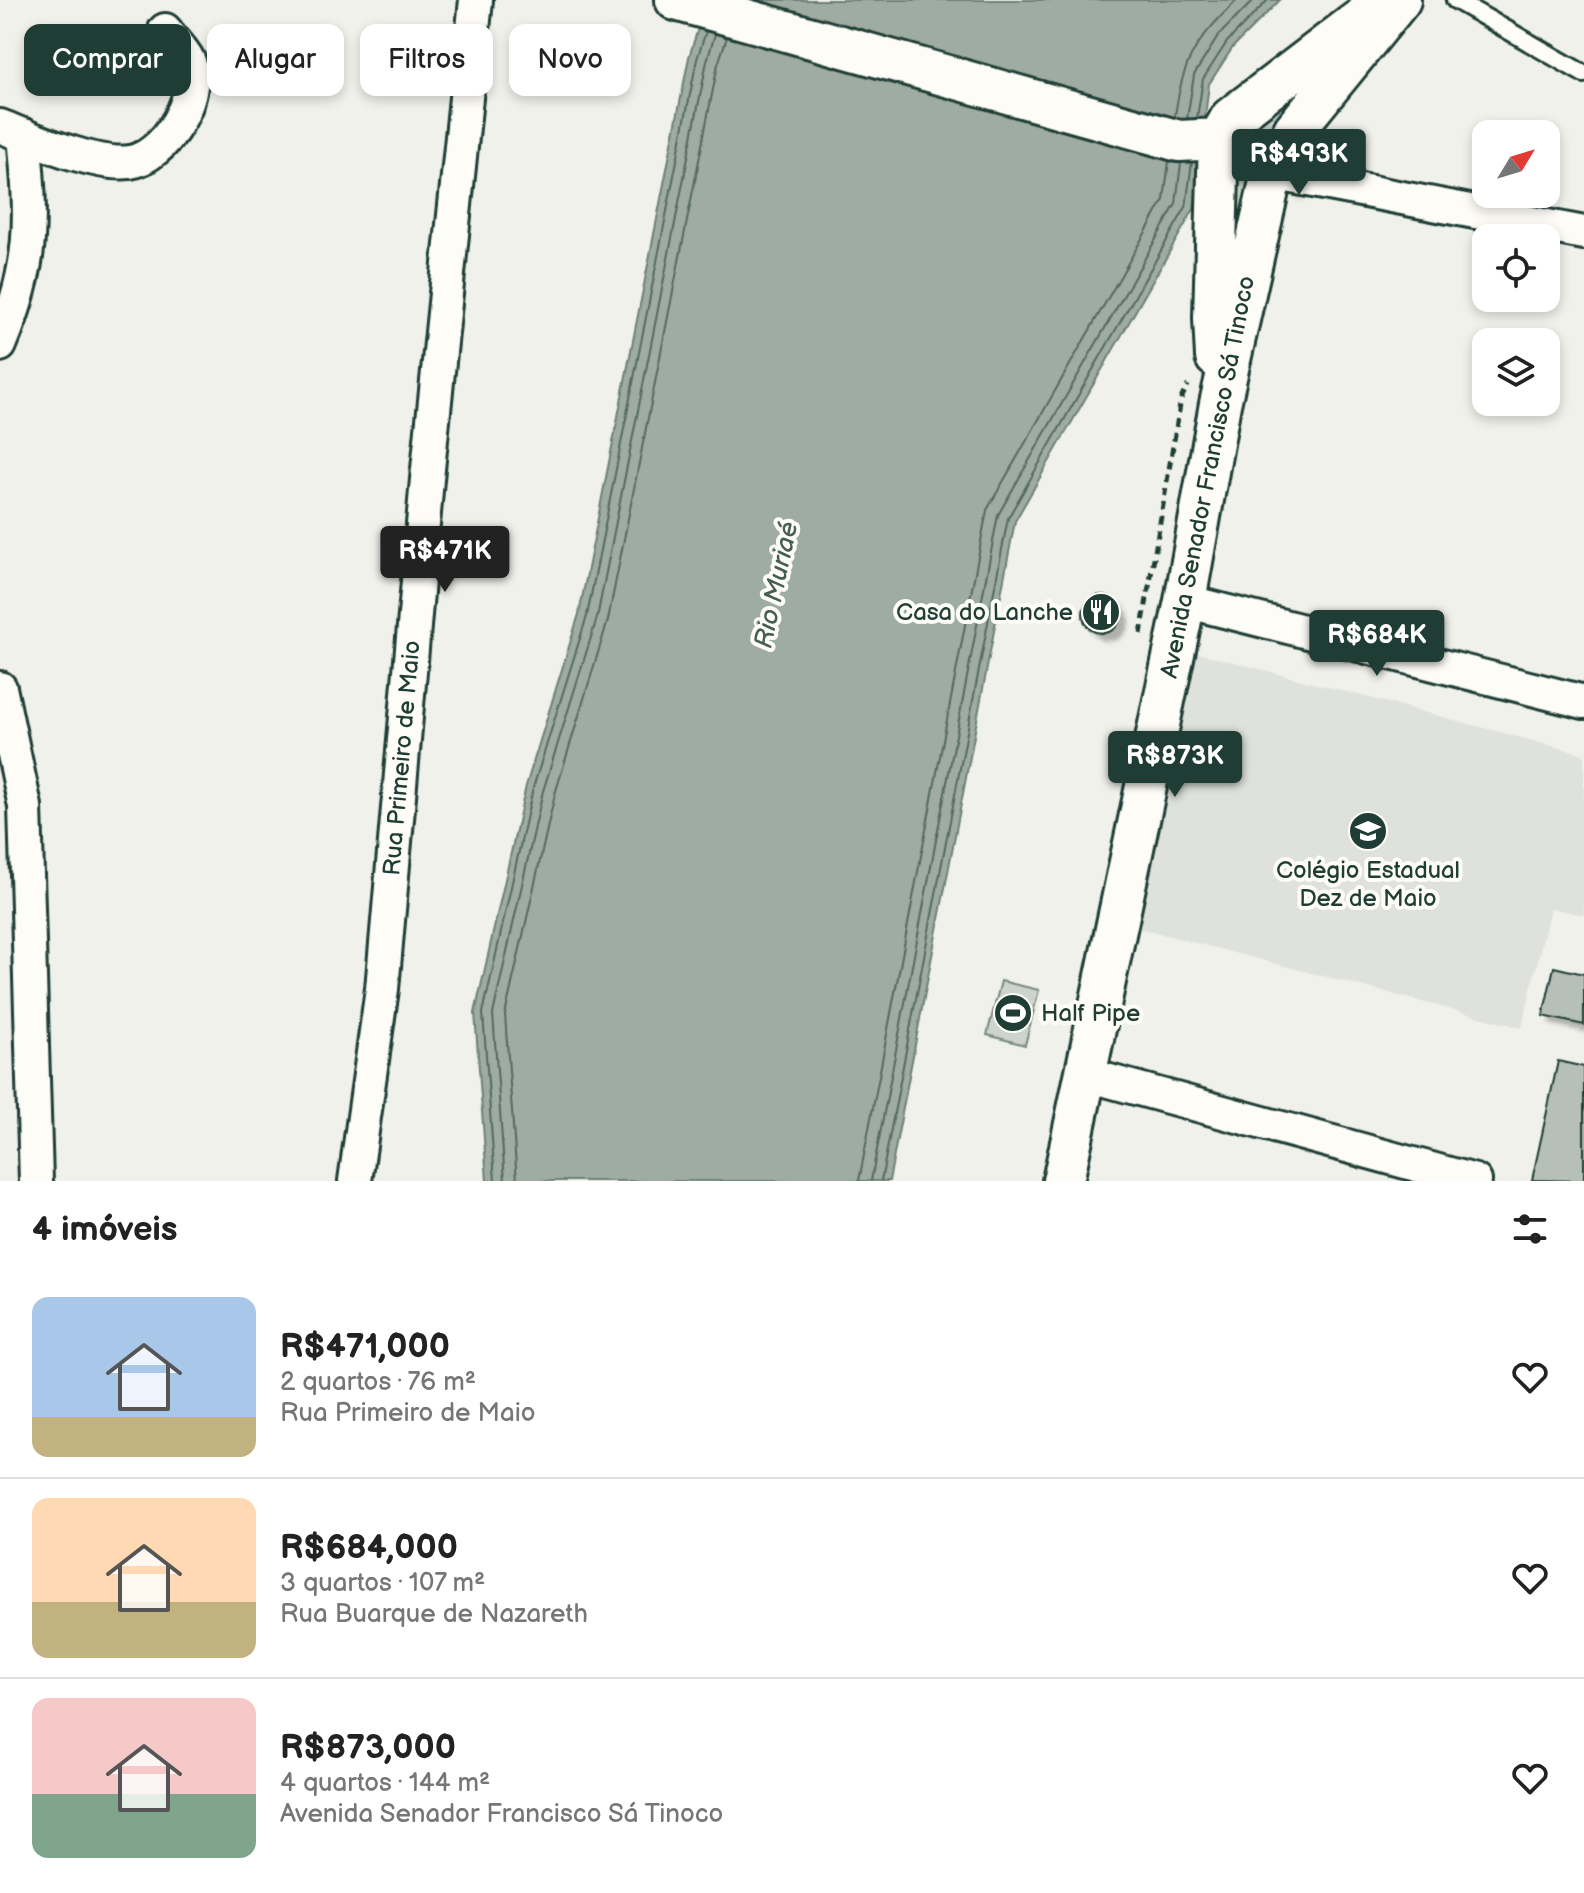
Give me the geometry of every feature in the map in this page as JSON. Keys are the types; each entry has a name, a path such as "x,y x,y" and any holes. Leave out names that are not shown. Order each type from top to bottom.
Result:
{"street":[{"name":"Rua Primeiro de Maio","path":"355,1181 382,989 427,479 476,0"},
{"path":"676,0 1179,141 1219,139"},
{"path":"1206,391 1214,318 1219,139 1231,118 1251,101 1387,0"},
{"name":"Avenida Senador Francisco Sá Tinoco","path":"1063,1181 1185,601 1206,391 1272,173 1294,130 1400,0"},
{"path":"12,130 107,161 130,162 148,155 168,135 187,96"},
{"path":"0,345 20,297 31,210 12,130"},
{"path":"1272,173 1584,233"},
{"path":"1185,601 1584,702"},
{"path":"0,688 25,806 36,1181"},
{"path":"1084,1074 1475,1181"}],"lane":[{"path":"1455,0 1584,74"}],"path":[{"path":"1139,646 1181,399 1206,391"}],"shaded area":[{"path":"1354,39 1230,302 1233,158 1244,129"},
{"name":"Colégio Estadual Dez de Maio","path":"1191,651 1584,754 1584,915 1550,908 1522,1028 1131,926"},
{"name":"Half Pipe","path":"1001,981 1039,990 1025,1045 987,1035"}],"water":[{"name":"Rio Muriaé","path":"707,0 1280,0 1233,47 1209,84 1194,209 1015,521 889,1181 487,1181 475,1013 526,786 579,614 689,57"}],"building":[{"name":"Casa do Lanche","path":"1102,595 1116,600 1121,614 1116,628 1102,633 1088,628 1083,614 1088,600"},
{"path":"1554,967 1584,974 1584,1025 1543,1016"},
{"path":"1558,1061 1584,1067 1584,1181 1532,1180"}],"place":[{"name":"Casa do Lanche","path":"1101,612"},
{"name":"Colégio Estadual Dez de Maio","path":"1368,831"},
{"name":"Half Pipe","path":"1013,1013"}]}
